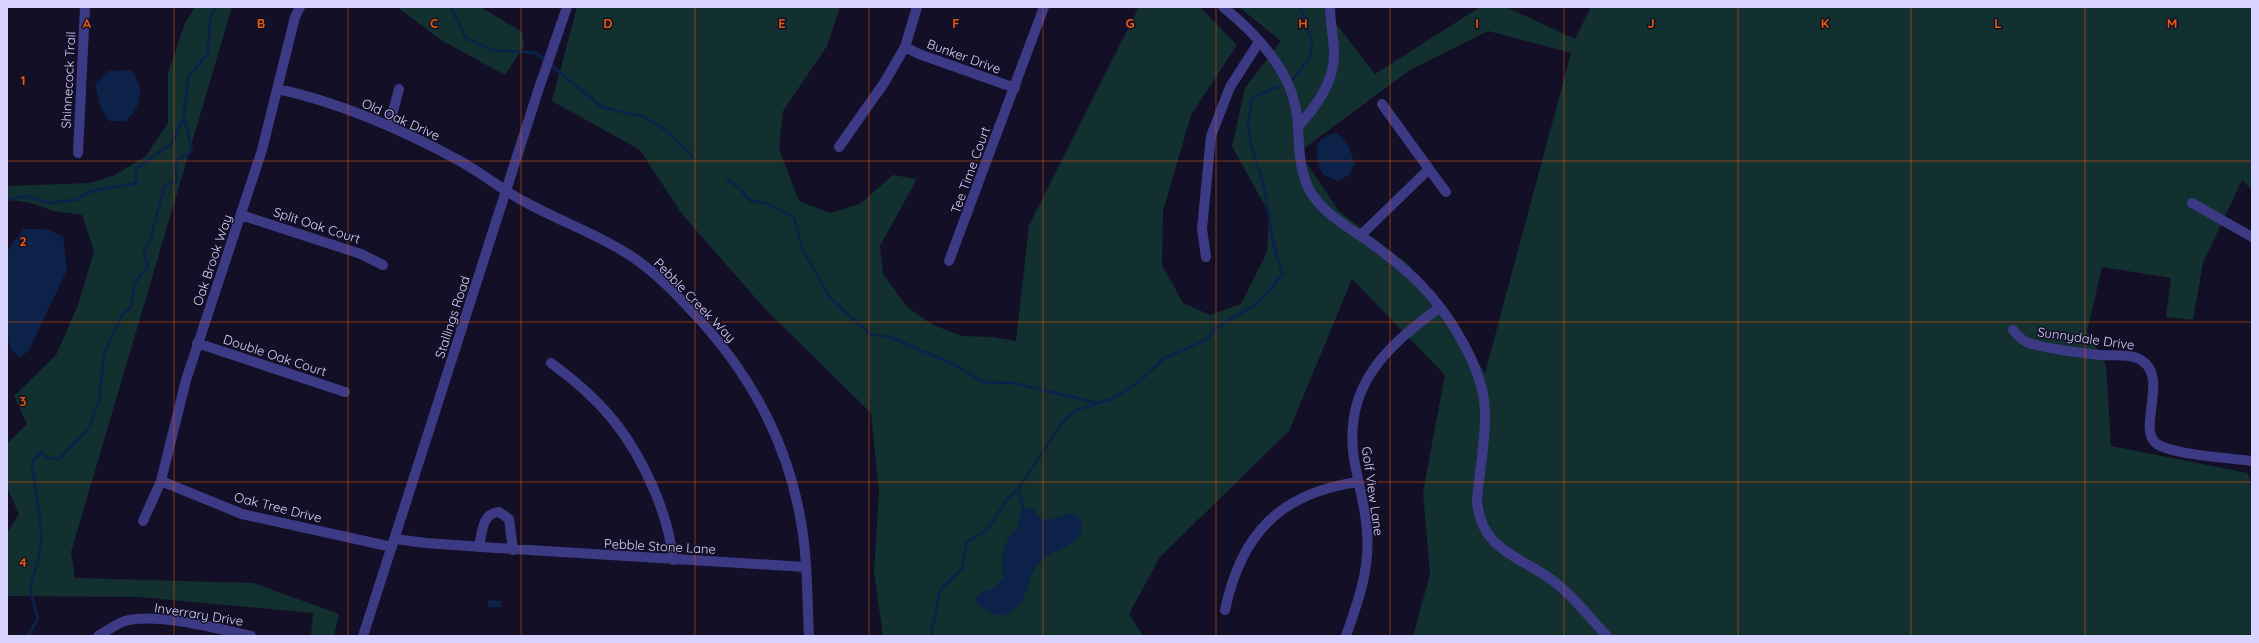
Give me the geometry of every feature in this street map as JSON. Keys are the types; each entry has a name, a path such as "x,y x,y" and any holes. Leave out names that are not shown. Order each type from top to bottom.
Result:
{"street":[{"name":"Shinnecock Trail","path":"78,153 85,7"},
{"name":"Oak Brook Way","path":"143,520 161,481 197,343 241,215 278,89 295,17 300,7"},
{"name":"Stallings Road","path":"363,636 538,91 567,7"},
{"path":"839,147 884,83 905,47 917,7"},
{"name":"Tee Time Court","path":"949,261 1015,88 1044,7"},
{"path":"1223,7 1249,30 1259,42 1272,58 1291,90 1298,127 1300,165 1310,191 1329,213 1361,235 1410,273 1422,285 1465,346 1477,373 1483,392 1485,426 1477,501 1479,516 1486,533 1501,549 1544,575 1564,590 1607,636"},
{"path":"1298,127 1315,107 1330,82 1334,54 1330,7"},
{"path":"1206,257 1202,229 1211,136 1230,87 1259,42"},
{"name":"Bunker Drive","path":"905,47 919,54 1015,88"},
{"name":"Old Oak Drive","path":"278,89 322,101 389,126 462,162 507,190"},
{"path":"389,126 399,89"},
{"path":"1382,104 1446,192"},
{"path":"1361,235 1429,168"},
{"name":"Pebble Creek Way","path":"507,190 527,203 599,238 632,257 661,281 725,348 764,408 776,437 797,503 802,529 809,636"},
{"path":"2192,203 2252,237"},
{"name":"Split Oak Court","path":"241,215 361,254 383,265"},
{"name":"Golf View Lane","path":"1346,636 1362,588 1368,552 1366,522 1354,457 1353,427 1356,405 1363,385 1373,368 1420,320 1439,308"},
{"name":"Sunnydale Drive","path":"2013,330 2029,343 2102,355 2128,356 2137,358 2150,369 2153,380 2150,428 2152,437 2156,443 2180,451 2252,461"},
{"name":"Double Oak Court","path":"197,343 345,392"},
{"path":"551,363 570,376 593,398 623,430 632,443 643,465 662,512 672,543 673,560"},
{"name":"Oak Tree Drive","path":"161,481 242,514 394,543"},
{"path":"1225,610 1231,585 1241,560 1254,539 1268,522 1287,506 1307,495 1336,485 1358,482"},
{"path":"479,547 484,524 488,517 499,512 509,519 513,550"},
{"name":"Pebble Stone Lane","path":"394,543 805,567"},
{"name":"Inverrary Drive","path":"98,636 126,621 148,619 177,622 251,636"}],"green space":[{"path":"195,7 232,7 71,552 75,578 253,583 339,614 334,636 311,636 313,613 139,597 7,596 7,533 19,514 7,487 7,444 27,424 14,396 56,355 78,305 94,251 82,215 54,211 30,203 7,199 7,186 91,183 115,175 146,156 168,123 168,73 185,23"},
{"path":"397,7 481,7 522,32 524,46 505,75 441,40"},
{"path":"577,7 840,7 827,46 783,111 779,149 799,201 830,213 860,204 893,175 917,179 880,246 883,274 907,307 933,325 962,336 993,337 1016,341 1029,225 1139,7 1200,7 1237,45 1191,115 1163,211 1162,265 1183,303 1210,315 1241,304 1267,252 1269,213 1232,146 1245,88 1281,41 1239,7 1323,7 1375,74 1480,7 1506,7 1575,39 1591,7 2252,7 2252,190 2242,180 2203,263 2193,320 2166,317 2171,278 2102,267 2087,332 2106,365 2111,446 2248,473 2252,491 2252,636 1413,636 1430,574 1423,492 1445,375 1352,279 1289,431 1160,557 1129,614 1143,636 883,636 874,572 879,492 871,413 766,310 682,214 640,150 552,101","holes":["1488,31 1571,53 1485,373 1445,313 1409,265 1339,211 1299,152 1410,70"]}],"water":[{"path":"131,70 140,90 140,97 136,109 126,121 109,121 101,108 95,84 108,71"},
{"path":"1337,133 1348,145 1355,164 1349,175 1337,181 1322,174 1316,154 1319,143 1323,138"},
{"path":"23,229 46,229 63,236 67,270 29,350 20,358 10,348 7,332 8,250"},
{"path":"1027,507 1034,509 1038,516 1047,520 1073,514 1081,520 1083,526 1082,530 1075,541 1042,560 1032,575 1025,596 1019,605 1006,615 998,615 988,612 977,603 976,599 979,594 992,589 1003,578 1002,558 1005,546 1008,539 1017,528 1021,511"},
{"path":"489,600 501,601 502,606 489,607 487,604"}],"waterway":[{"path":"7,200 26,196 49,203 76,200 91,191 137,183 135,170 172,143 184,117 188,78 208,53 210,19 215,7"},
{"path":"451,7 466,38 492,50 536,53 602,107 644,117 664,129 693,157"},
{"path":"1291,81 1307,61 1312,47 1311,39 1300,7"},
{"path":"931,636 939,594 943,587 962,569 967,542 988,529 1006,501 1018,489 1062,423 1076,410 1114,398 1140,381 1163,359 1206,340 1214,329 1255,305 1271,289 1283,273 1276,255 1266,198 1252,149 1249,126 1253,97 1279,87"},
{"path":"28,636 38,618 30,590 41,547 41,530 32,462 41,452 47,458 59,459 89,428 99,400 104,354 122,315 132,306 134,284 148,266 144,254 150,240 165,185 177,181 175,163 192,150 184,117"},
{"path":"727,179 737,186 751,201 765,203 794,217 802,248 830,298 870,334 892,338 955,365 983,382 1013,383 1098,403"},
{"path":"1018,489 1023,509"}]}
